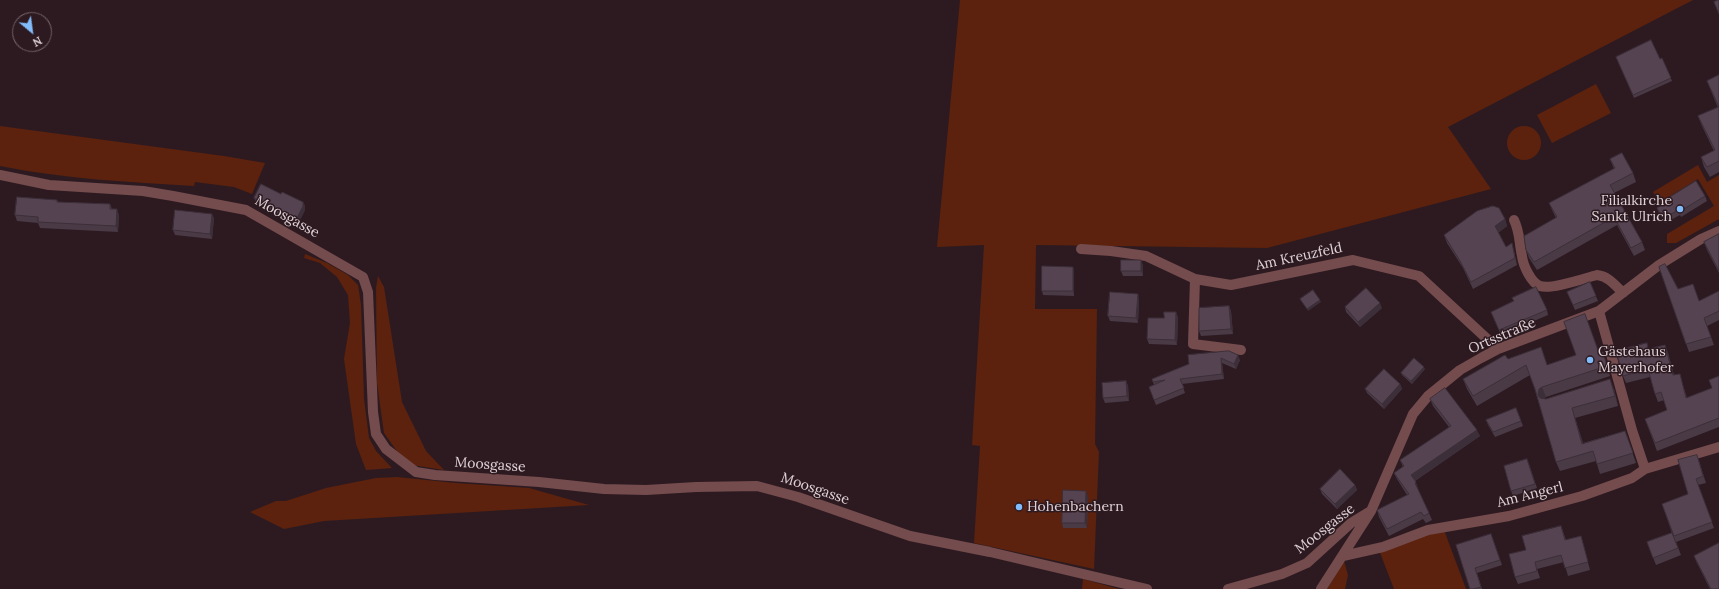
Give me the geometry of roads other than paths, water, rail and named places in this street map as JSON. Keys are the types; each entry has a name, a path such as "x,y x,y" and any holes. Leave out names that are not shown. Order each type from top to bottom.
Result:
{"street":[{"name":"Moosgasse","path":"0,175 49,185 143,191 246,210 363,277 368,292 373,412 376,434 386,448 416,472 435,475 539,482 604,489 646,490 757,486 798,497 910,536 990,552 1147,589"},
{"path":"1514,220 1518,228 1522,260 1533,280 1540,286 1555,286 1597,275 1609,280 1623,293"},
{"name":"Ortsstraße","path":"1321,589 1371,511 1409,422 1418,406 1428,396 1460,370 1498,349 1599,311 1659,265 1701,239 1719,231"},
{"name":"Am Kreuzfeld","path":"1081,249 1111,251 1146,256 1195,279 1231,285 1353,260 1419,276 1498,349"},
{"path":"1195,279 1194,344 1241,350"},
{"path":"1599,311 1615,382 1645,469"},
{"name":"Am Angerl","path":"1343,556 1383,547 1428,530 1509,516 1582,496 1632,478 1645,469 1719,447"},
{"name":"Moosgasse","path":"1228,589 1282,574 1307,563 1351,523 1371,511"}],"place":[{"name":"Filialkirche Sankt Ulrich","path":"1680,209"},
{"name":"Gästehaus Mayerhofer","path":"1590,360"},
{"name":"Hohenbachern","path":"1019,507"}]}
